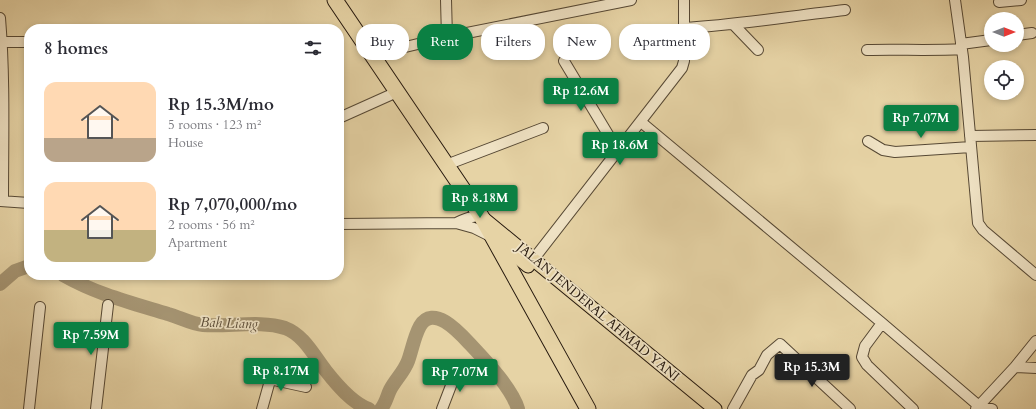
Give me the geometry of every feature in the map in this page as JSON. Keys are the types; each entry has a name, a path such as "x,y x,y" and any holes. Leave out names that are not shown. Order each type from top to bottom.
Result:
{"highway":[{"path":"335,0 356,31"},
{"path":"375,60 481,216 588,409"}],"main road":[{"name":"JALAN JENDERAL AHMAD YANI","path":"481,216 531,262 705,409"},
{"name":"JALAN JENDERAL AHMAD YANI","path":"493,238 531,262 715,409"}],"street":[{"path":"446,0 447,24"},
{"path":"576,0 579,11"},
{"path":"473,33 631,0"},
{"path":"684,0 684,24"},
{"path":"955,0 961,46 978,223 983,230 1036,275"},
{"path":"999,2 1021,0"},
{"path":"710,26 845,10"},
{"path":"0,18 2,42 1,201 24,203"},
{"path":"733,24 758,50"},
{"path":"1024,34 1032,33"},
{"path":"867,50 916,50 961,46 984,41"},
{"path":"2,42 24,42"},
{"path":"531,262 682,68 684,60"},
{"path":"564,61 618,151"},
{"path":"344,116 397,92"},
{"path":"641,122 984,408 1036,340"},
{"path":"446,165 543,128"},
{"path":"970,136 1036,135"},
{"path":"868,141 883,150 895,152 971,147"},
{"path":"456,223 466,218 481,216"},
{"path":"344,224 456,223 474,228 493,238"},
{"path":"96,409 108,305"},
{"path":"29,409 40,307"},
{"path":"882,323 865,346 862,357 867,365 913,409"},
{"path":"732,409 752,375 759,370 767,355 780,344 850,409"},
{"path":"1015,367 1036,368"},
{"path":"442,409 457,370"},
{"path":"262,409 269,384 272,380 306,387"}],"waterway":[{"name":"Bah Liang","path":"0,284 15,271 24,268"},
{"name":"Bah Liang","path":"72,280 101,293 190,322 203,325 266,324 292,331 308,346 340,388 357,402 369,409"},
{"name":"Bah Liang","path":"381,409 392,386 406,365 420,326 425,320 432,318 445,322 452,327 490,365 510,392 518,409"}]}
